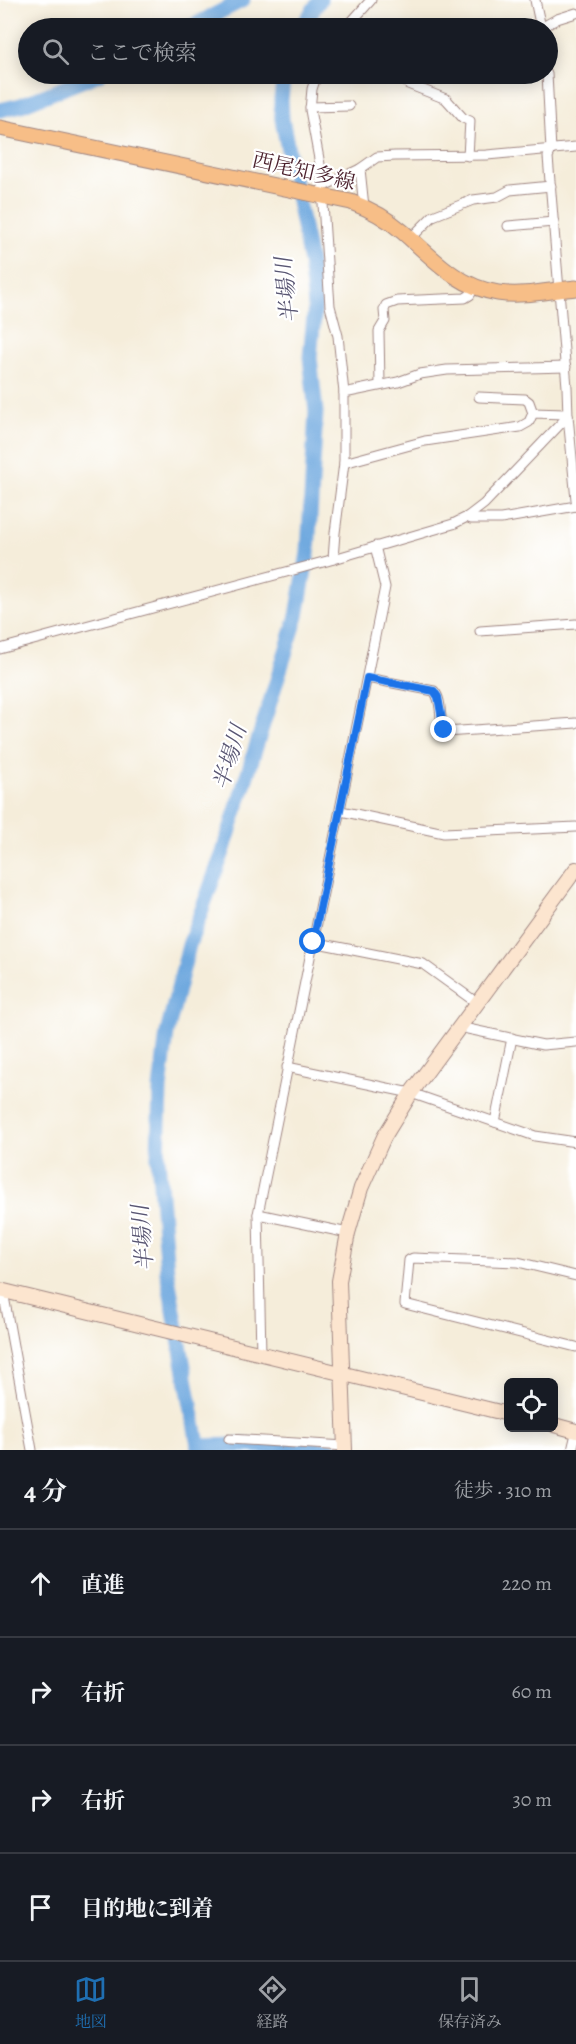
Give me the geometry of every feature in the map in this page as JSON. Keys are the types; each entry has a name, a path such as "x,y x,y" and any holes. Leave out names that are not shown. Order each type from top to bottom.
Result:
{"main road":[{"name":"西尾知多線","path":"0,128 271,184 318,191 364,207 385,219 452,275 474,286 500,294 576,288"}],"street":[{"path":"355,18 371,0"},
{"path":"535,0 539,18"},
{"path":"558,19 576,13"},
{"path":"314,84 310,107 311,122 330,306 338,336 344,393 344,463 330,560"},
{"path":"408,84 446,99 464,118 470,121 468,156"},
{"path":"547,84 551,150 548,157 559,289 566,367 572,388 568,416 576,500"},
{"path":"310,107 349,106"},
{"path":"318,191 360,169 377,157 468,156 576,147"},
{"path":"360,169 364,207"},
{"path":"410,239 433,216 473,200 501,196 510,190 551,186"},
{"path":"508,226 554,222"},
{"path":"380,385 379,330 385,321 386,305 397,301 465,298 470,295 474,286"},
{"path":"344,393 398,382 420,374 447,370 566,367"},
{"path":"344,463 425,441 520,427 528,422 533,413 530,402 525,399 479,397"},
{"path":"533,413 568,416"},
{"path":"0,649 443,528 467,517 484,504 564,423 568,416"},
{"path":"467,517 501,519 576,506"},
{"path":"261,1354 258,1214 385,587 375,546"},
{"path":"480,631 576,624"},
{"path":"367,678 434,691 438,697 442,728 446,732 576,723"},
{"path":"341,811 444,833 576,827"},
{"path":"236,1444 345,1448 339,1281 348,1233 361,1188 389,1128 411,1093 576,870"},
{"path":"313,942 423,964 477,1004"},
{"path":"461,1025 468,1029 543,1045 576,1042"},
{"path":"495,1122 512,1038"},
{"path":"287,1067 411,1093 535,1136 576,1142"},
{"path":"258,1214 348,1233"},
{"path":"576,1276 518,1262 413,1258 409,1260 405,1304 576,1347"},
{"path":"32,1450 1,1291 504,1413"},
{"path":"558,1426 576,1432 572,1450"}],"waterway":[{"path":"208,18 243,0"},
{"name":"半場川","path":"308,18 320,0"},
{"path":"0,110 21,105 74,84"},
{"name":"半場川","path":"199,1450 167,1272 158,1157 160,1089 167,1033 189,945 223,852 297,616 308,553 316,412 310,357 315,306 310,262 282,119 283,84"},
{"path":"198,1446 243,1445 333,1450"}],"route":[{"path":"313,942 367,678 437,693 444,730"}]}
